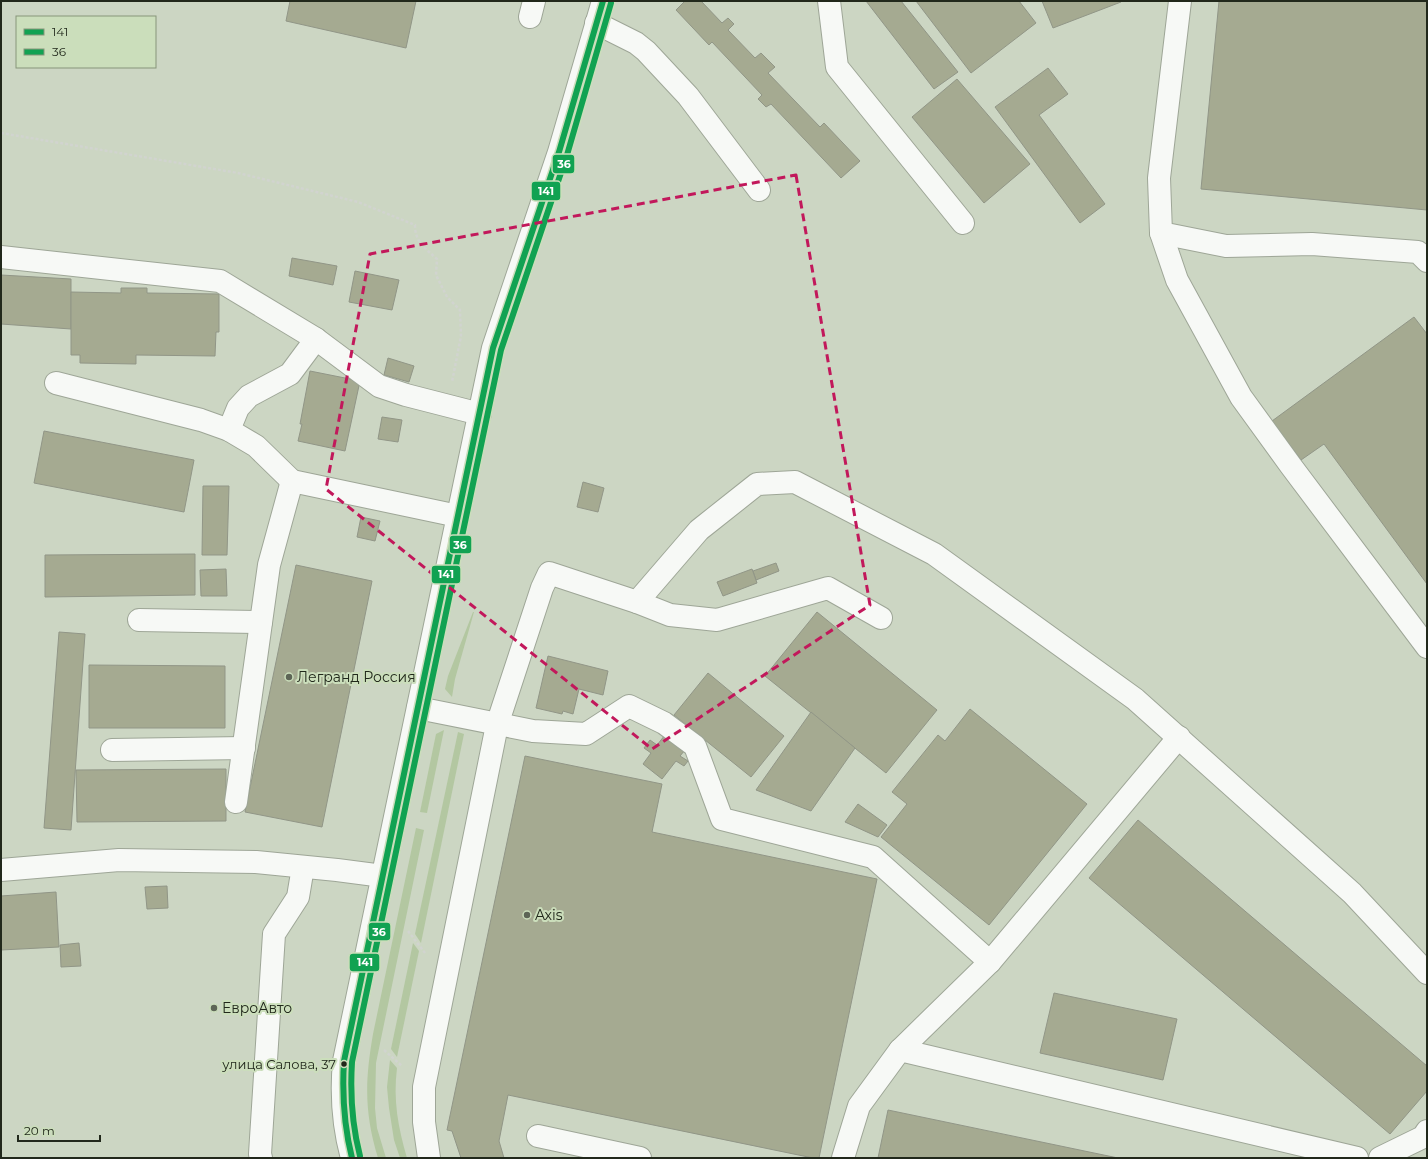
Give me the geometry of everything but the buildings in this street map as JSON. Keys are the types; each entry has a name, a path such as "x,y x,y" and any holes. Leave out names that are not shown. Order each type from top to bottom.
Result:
{"street":[{"path":"352,1158 344,1120 342,1100 344,1061 493,348 554,167 603,1"},
{"path":"829,1 837,67 962,224"},
{"path":"1180,1 1159,178 1162,234 1177,280 1241,397 1427,648"},
{"path":"596,23 636,43 646,51 688,96 759,190"},
{"path":"1162,234 1226,246 1312,244 1418,252 1427,261"},
{"path":"1,257 220,281 316,339 379,386 426,401 480,414"},
{"path":"229,430 238,408 249,396 290,374 316,339"},
{"path":"56,383 201,420 229,430 256,446 292,481 458,516"},
{"path":"236,802 269,565 292,481"},
{"path":"637,602 699,530 757,484 795,482 934,554 1135,699 1352,893 1427,973"},
{"path":"429,1158 424,1122 424,1087 497,725 542,588 550,573 637,602 670,615 717,620 828,588 881,618"},
{"path":"139,620 261,622"},
{"path":"418,708 533,731 586,734 629,706 664,723 696,746 722,819 873,857 990,962"},
{"path":"843,1158 859,1106 900,1050 990,962 1179,738"},
{"path":"112,750 244,748"},
{"path":"1,870 119,860 256,862 383,876"},
{"path":"261,1158 260,1154 274,934 298,897 303,867"},
{"path":"900,1050 1356,1158"},
{"path":"1380,1158 1423,1137 1427,1132"},
{"path":"538,1136 640,1158"}],"path":[{"path":"1,133 238,173 358,202 415,225 415,234 422,246 437,259 436,276 447,298 460,310 461,336 450,387"}],"highlighted area":[{"path":"796,175 870,605 652,749 326,489 370,254"}],"green space":[{"path":"473,612 455,679 452,697 445,689 448,676"},
{"path":"444,730 427,813 420,812 436,734"},
{"path":"458,732 464,734 421,943 415,934"},
{"path":"416,828 424,830 376,1063 375,1108 377,1128 386,1158 378,1158 373,1141 368,1111 368,1066 373,1034"},
{"path":"413,943 419,951 397,1057 391,1049"},
{"path":"390,1060 397,1068 397,1113 407,1158 400,1158 394,1140 387,1087"}],"transit line":[{"name":"141","path":"352,1158 344,1110 344,1061 493,348 559,152 603,1"},
{"name":"36","path":"360,1156 352,1109 352,1062 501,350 567,155 611,3"}],"place":[{"name":"Легранд Россия","path":"289,677"},
{"name":"Axis","path":"527,915"},
{"name":"ЕвроАвто","path":"214,1008"},
{"name":"улица Салова, 37","path":"344,1064"}]}
